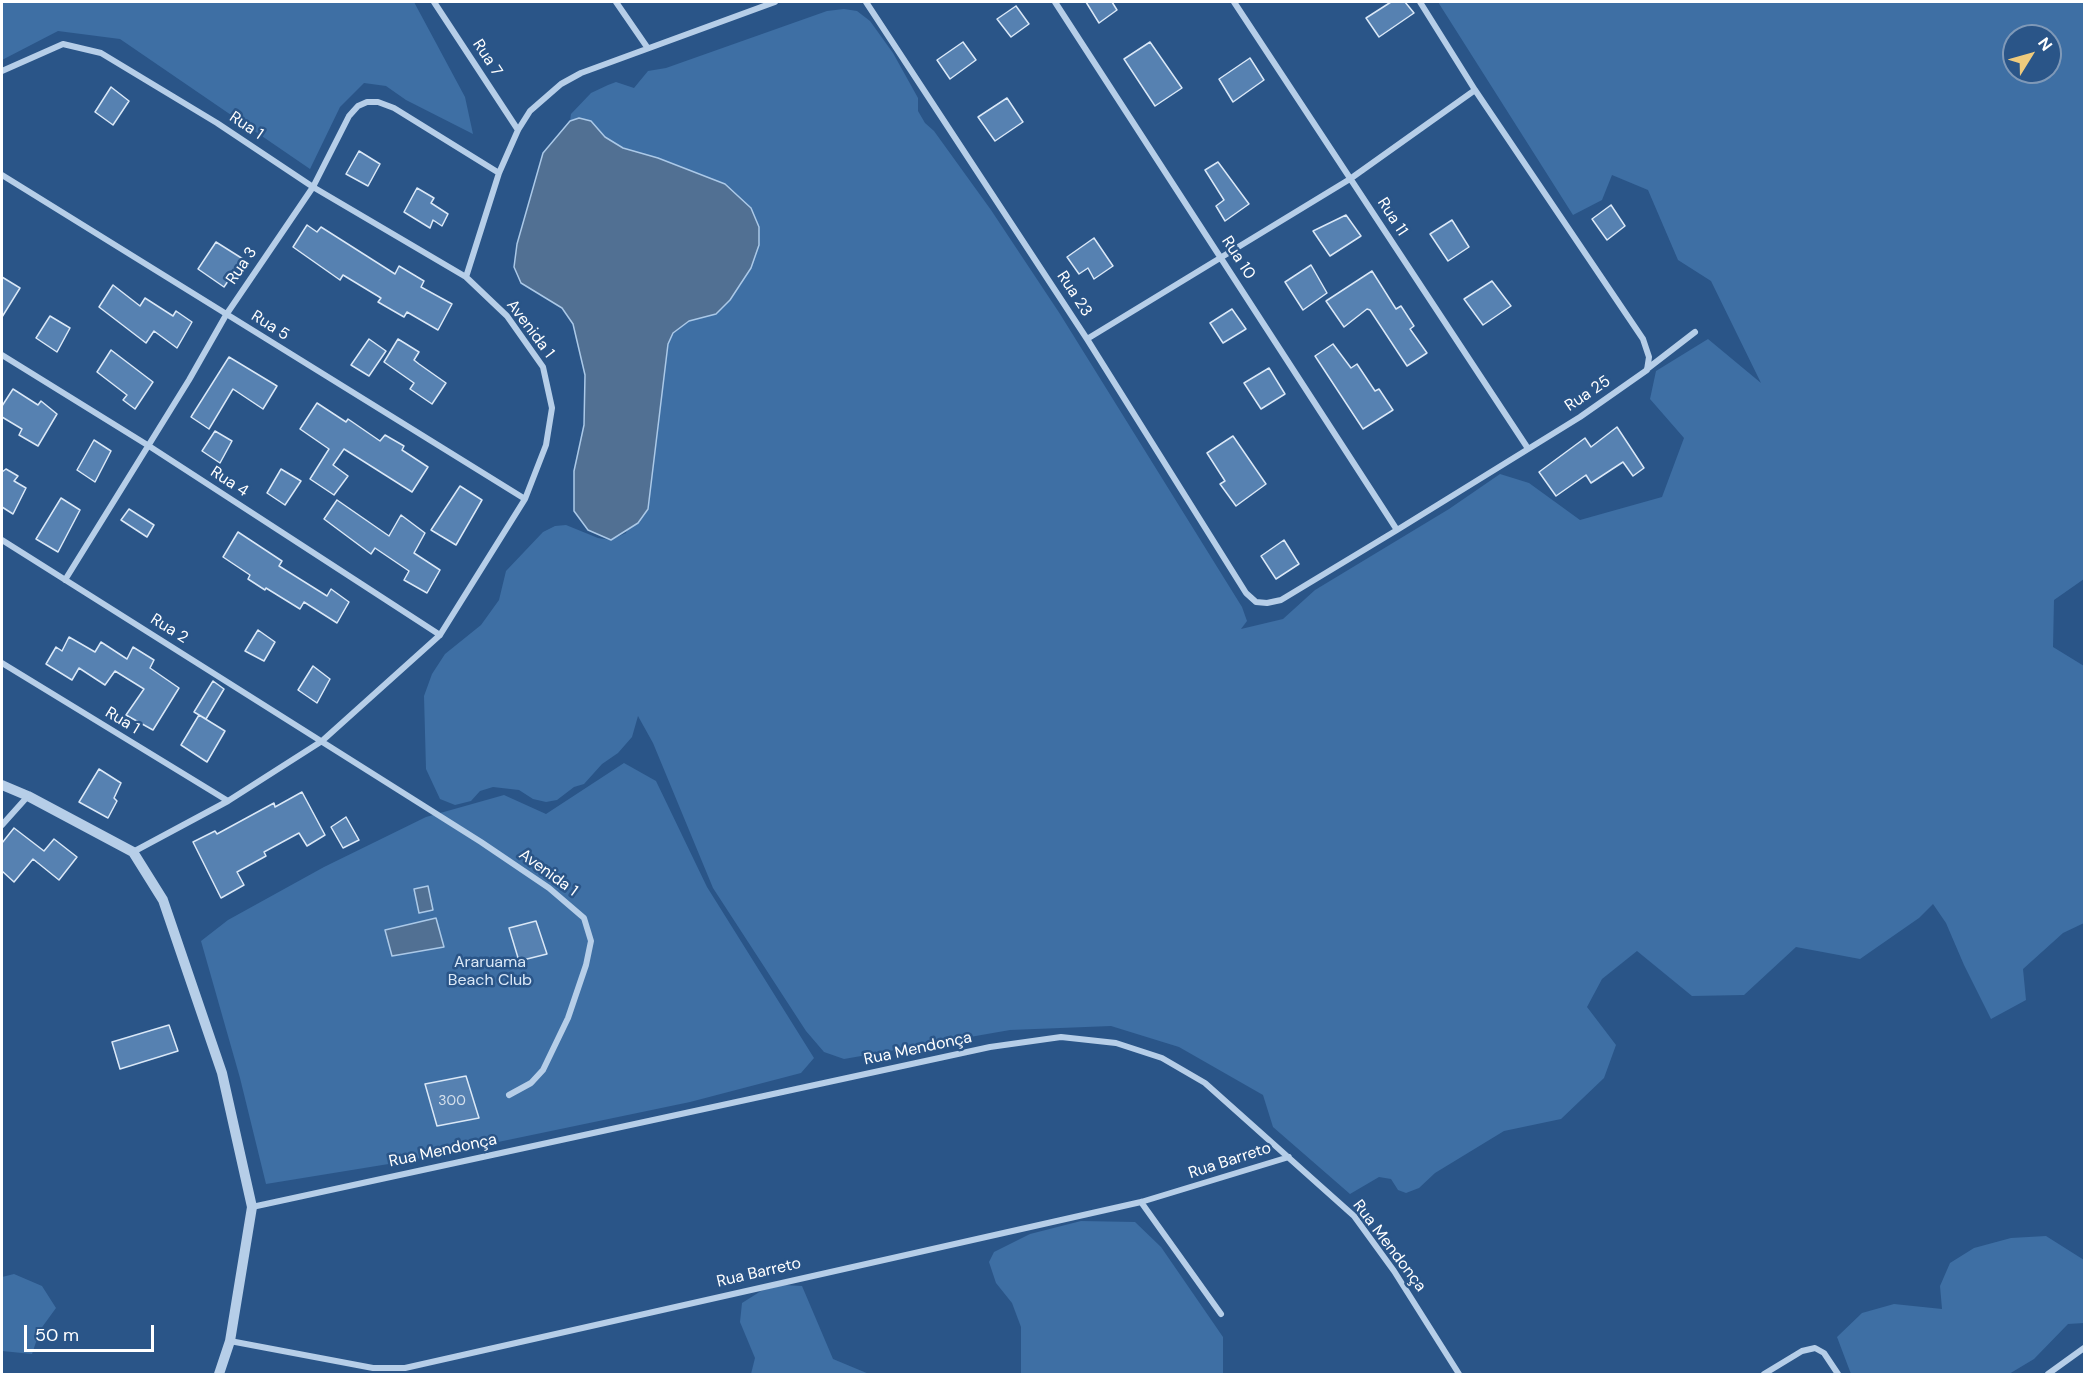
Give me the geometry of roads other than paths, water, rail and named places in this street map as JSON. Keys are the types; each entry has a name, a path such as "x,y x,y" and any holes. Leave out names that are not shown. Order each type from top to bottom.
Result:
{"street":[{"name":"Rua 7","path":"434,2 518,129"},
{"path":"616,2 647,47"},
{"path":"466,277 499,173 518,129 530,111 561,84 647,47 775,2"},
{"name":"Rua 23","path":"866,2 1088,339 1246,593 1256,602"},
{"name":"Rua 10","path":"1055,2 1397,530"},
{"name":"Rua 11","path":"1234,2 1527,447"},
{"path":"1420,2 1475,90 1643,339 1649,357 1647,370"},
{"name":"Rua 1","path":"2,71 63,44 101,53 217,123 313,187 466,277"},
{"path":"1088,339 1350,179 1475,90"},
{"name":"Rua 3","path":"65,580 149,446 226,315 313,187 349,117 358,106 367,102 378,102 394,108 499,173"},
{"name":"Rua 5","path":"2,175 525,499"},
{"name":"Avenida 1","path":"133,852 228,801 322,741 440,635 525,499 546,445 552,408 543,367 507,316 466,277"},
{"name":"Rua 25","path":"1256,602 1281,600 1397,530 1527,447 1580,417 1647,370 1695,332"},
{"name":"Rua 4","path":"2,355 149,446 440,635"},
{"name":"Rua 2","path":"2,540 322,741"},
{"name":"Rua 1","path":"2,663 228,801"},
{"name":"Avenida 1","path":"322,741 481,842 549,888 584,918 591,940 586,964 568,1018 543,1070 531,1083 509,1095"},
{"path":"2,785 28,796 133,852 163,900 192,978 222,1073 252,1207 230,1341 219,1374"},
{"path":"2,825 28,796"},
{"name":"Rua Mendonça","path":"252,1207 990,1047 1061,1037 1116,1043 1162,1058 1205,1083 1354,1216 1394,1271 1459,1374"},
{"name":"Rua Barreto","path":"230,1341 373,1368 405,1368 1141,1202 1289,1157"},
{"path":"1141,1202 1221,1314"},
{"path":"1764,1374 1802,1351 1815,1348 1824,1353 1838,1374"},
{"path":"2048,1374 2085,1348"}],"park label":[{"name":"Araruama Beach Club","path":"490,972"}]}
